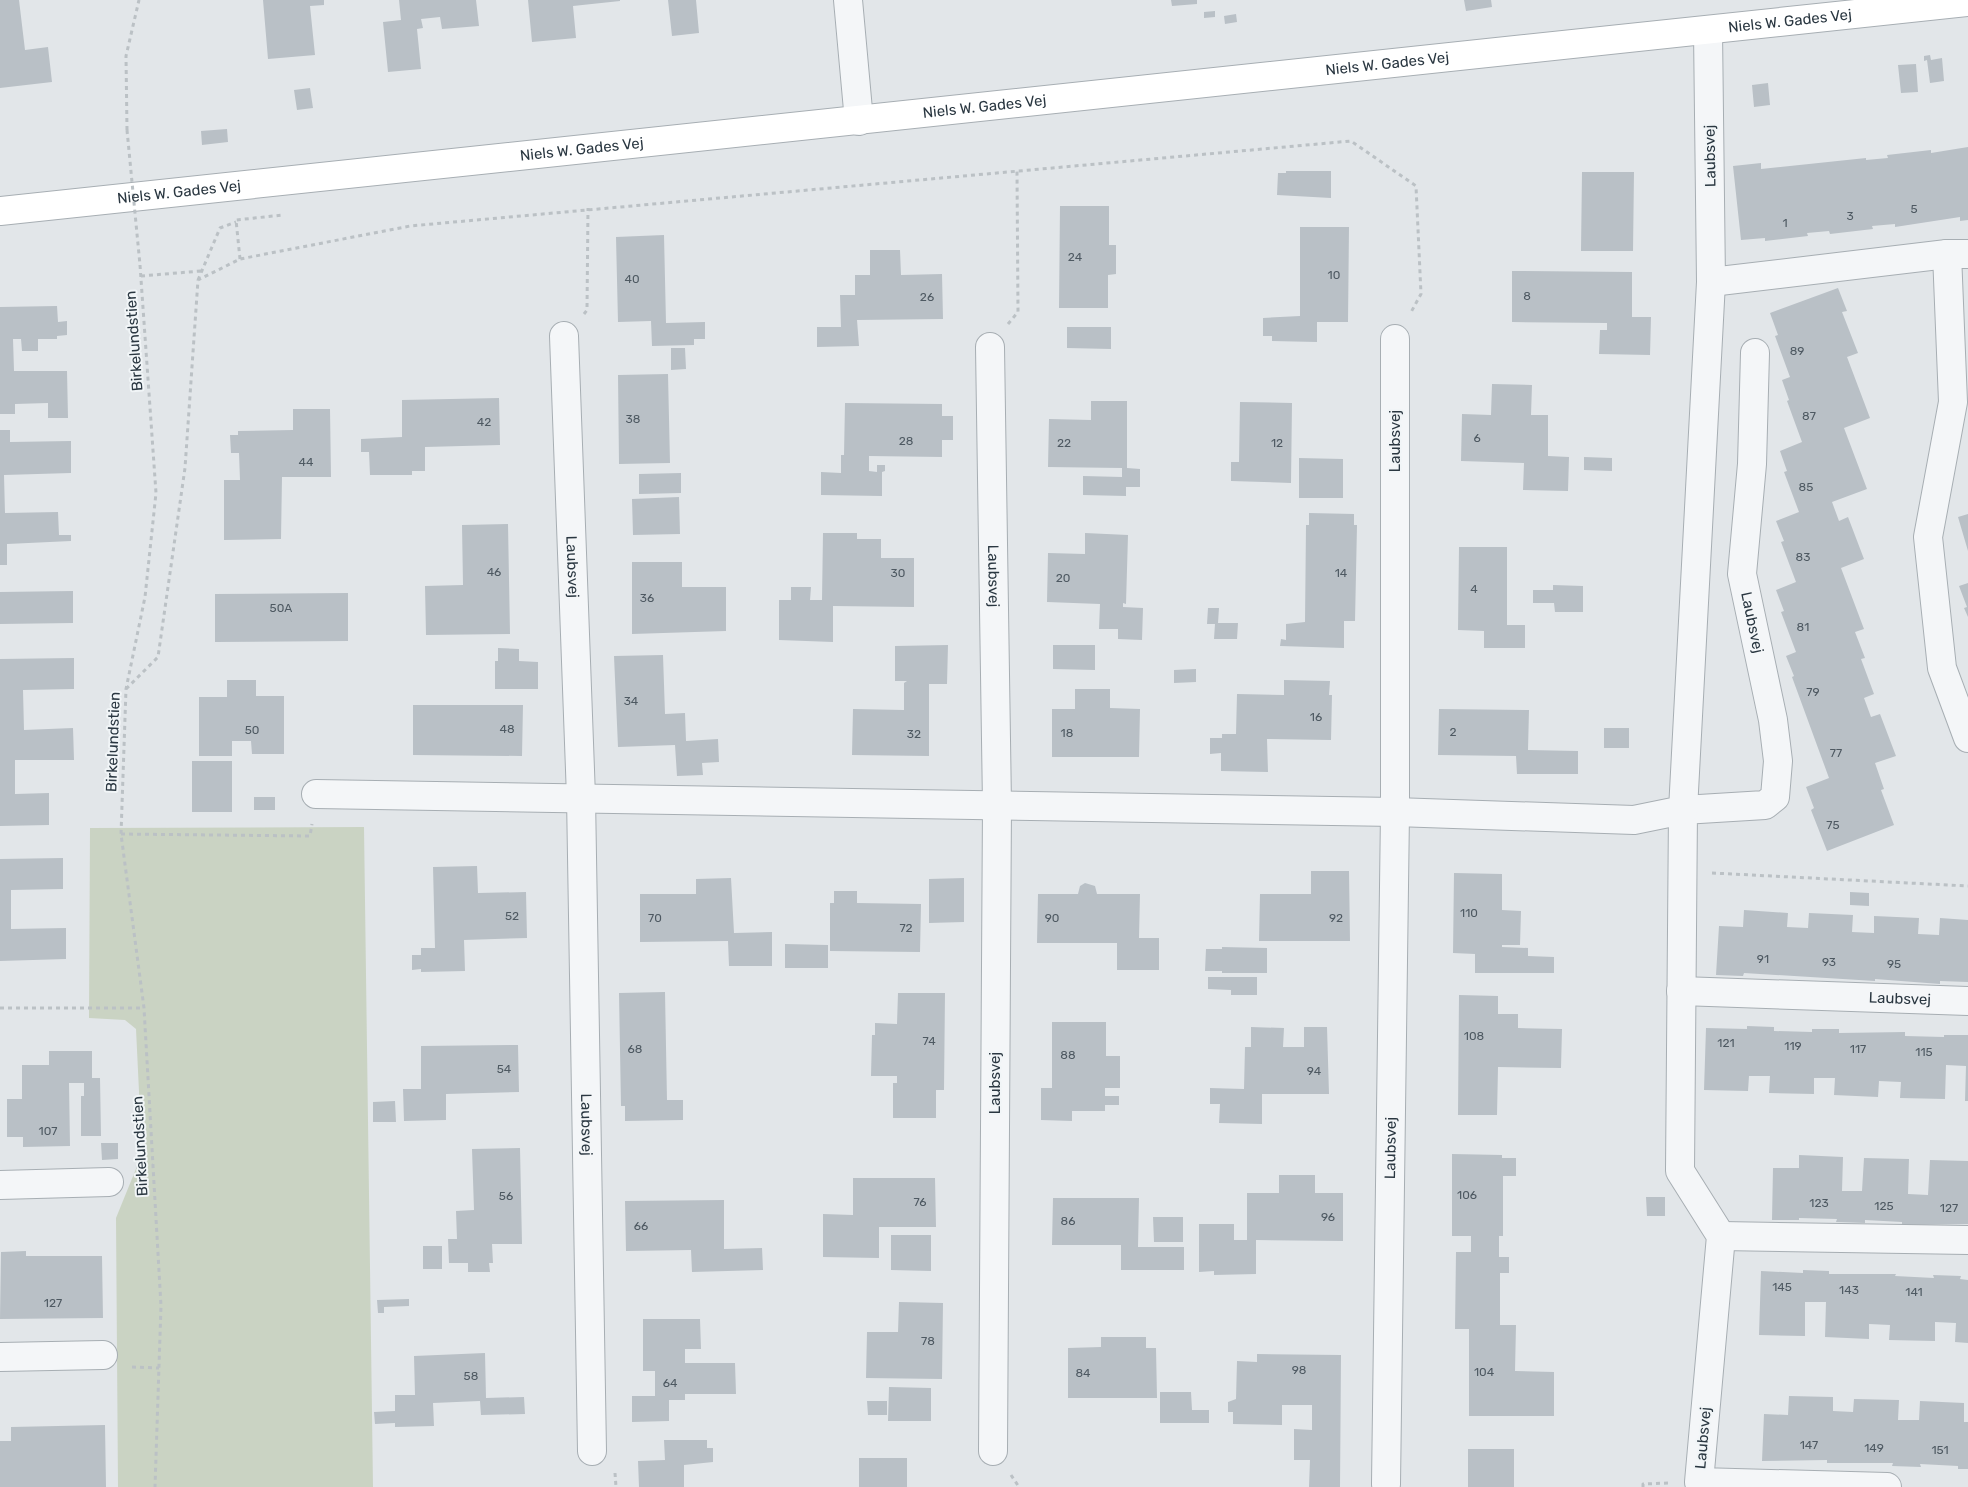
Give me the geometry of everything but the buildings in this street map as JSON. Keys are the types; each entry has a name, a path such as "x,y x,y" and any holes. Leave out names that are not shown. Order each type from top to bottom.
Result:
{"street":[{"path":"848,0 858,121"},
{"name":"Niels W. Gades Vej","path":"0,212 1968,2"},
{"name":"Laubsvej","path":"1708,31 1711,282 1683,810 1681,991 1680,1171 1721,1236 1699,1482 1887,1487"},
{"path":"1711,282 1958,254 1953,402 1928,537 1942,668 1968,738"},
{"name":"Laubsvej","path":"564,336 582,797 592,1451"},
{"name":"Laubsvej","path":"1386,1484 1395,812 1395,340"},
{"name":"Laubsvej","path":"990,347 997,805 993,1451"},
{"name":"Laubsvej","path":"316,794 1395,812 1634,820 1683,810 1765,805 1775,797 1778,761 1773,720 1742,574 1752,464 1755,353"},
{"name":"Laubsvej","path":"1681,991 1968,1001"},
{"path":"0,1185 109,1182"},
{"path":"1721,1236 1968,1240"},
{"path":"0,1357 103,1355"}],"path":[{"name":"Birkelundstien","path":"139,0 126,56 127,130 141,276 156,492 144,596 126,689 121,834 144,1008 161,1306 155,1487"},
{"path":"198,280 240,259 410,226 588,208 1351,141 1416,186 1422,294 1395,340"},
{"path":"990,347 1018,312 1017,171"},
{"path":"564,336 587,310 588,208"},
{"path":"126,689 158,657 185,468 198,280 220,228 236,222 236,220 283,215"},
{"path":"236,222 240,259"},
{"path":"141,276 201,271"},
{"path":"121,834 310,836 316,794"},
{"path":"1682,872 1968,886"},
{"path":"0,1008 144,1008"}],"green space":[{"path":"364,827 373,1487 118,1487 116,1218 142,1154 136,1029 125,1020 89,1018 90,828"}]}
